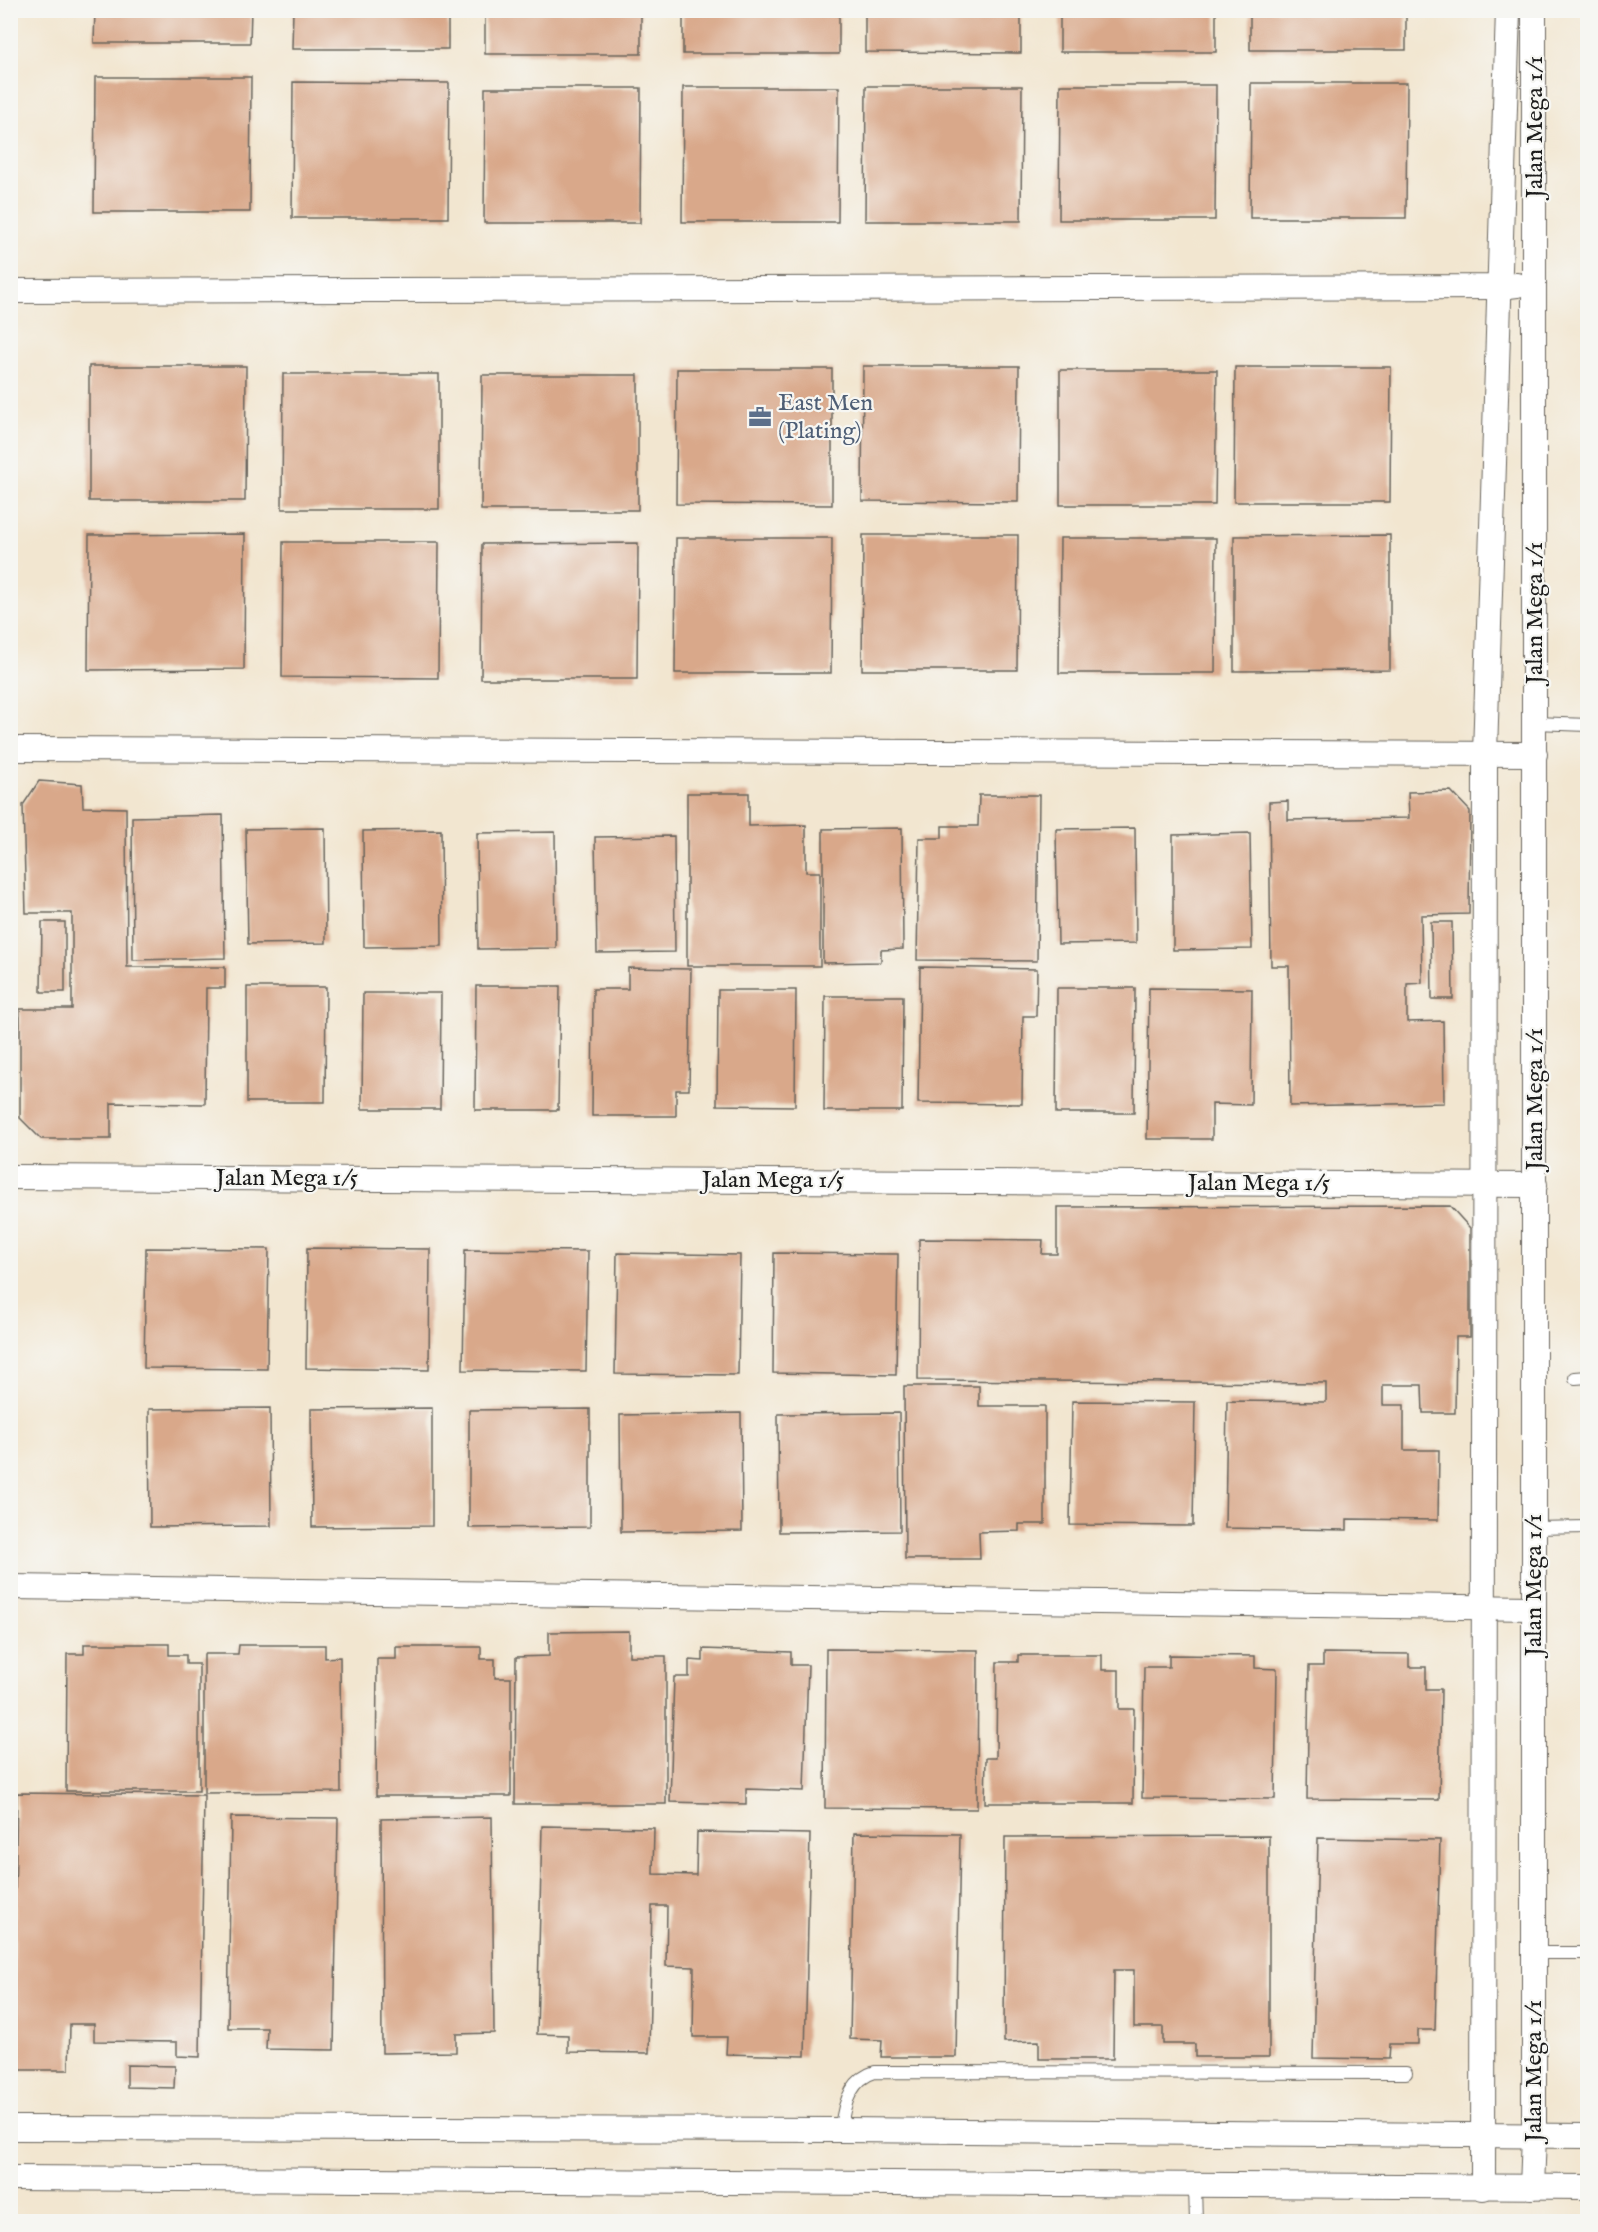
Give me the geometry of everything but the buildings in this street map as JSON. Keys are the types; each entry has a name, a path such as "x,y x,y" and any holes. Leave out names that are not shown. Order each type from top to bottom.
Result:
{"street":[{"path":"1483,2188 1485,754 1508,10"},
{"name":"Jalan Mega 1/1","path":"1532,2187 1534,2136 1534,10"},
{"path":"10,291 1500,287 1535,283"},
{"path":"10,749 1535,754"},
{"name":"Jalan Mega 1/5","path":"10,1177 1534,1185"},
{"path":"10,1587 1534,1608"},
{"path":"10,2128 841,2130 1587,2136"},
{"path":"10,2178 1587,2187"}],"lane":[{"path":"1535,723 1587,725"},
{"path":"1534,1527 1587,1527"},
{"path":"1534,1953 1587,1953"},
{"path":"841,2130 845,2106 858,2079 875,2072 1406,2073"},
{"path":"1195,2186 1196,2222"}],"place":[{"name":"East Men (Plating)","path":"760,417"}]}
